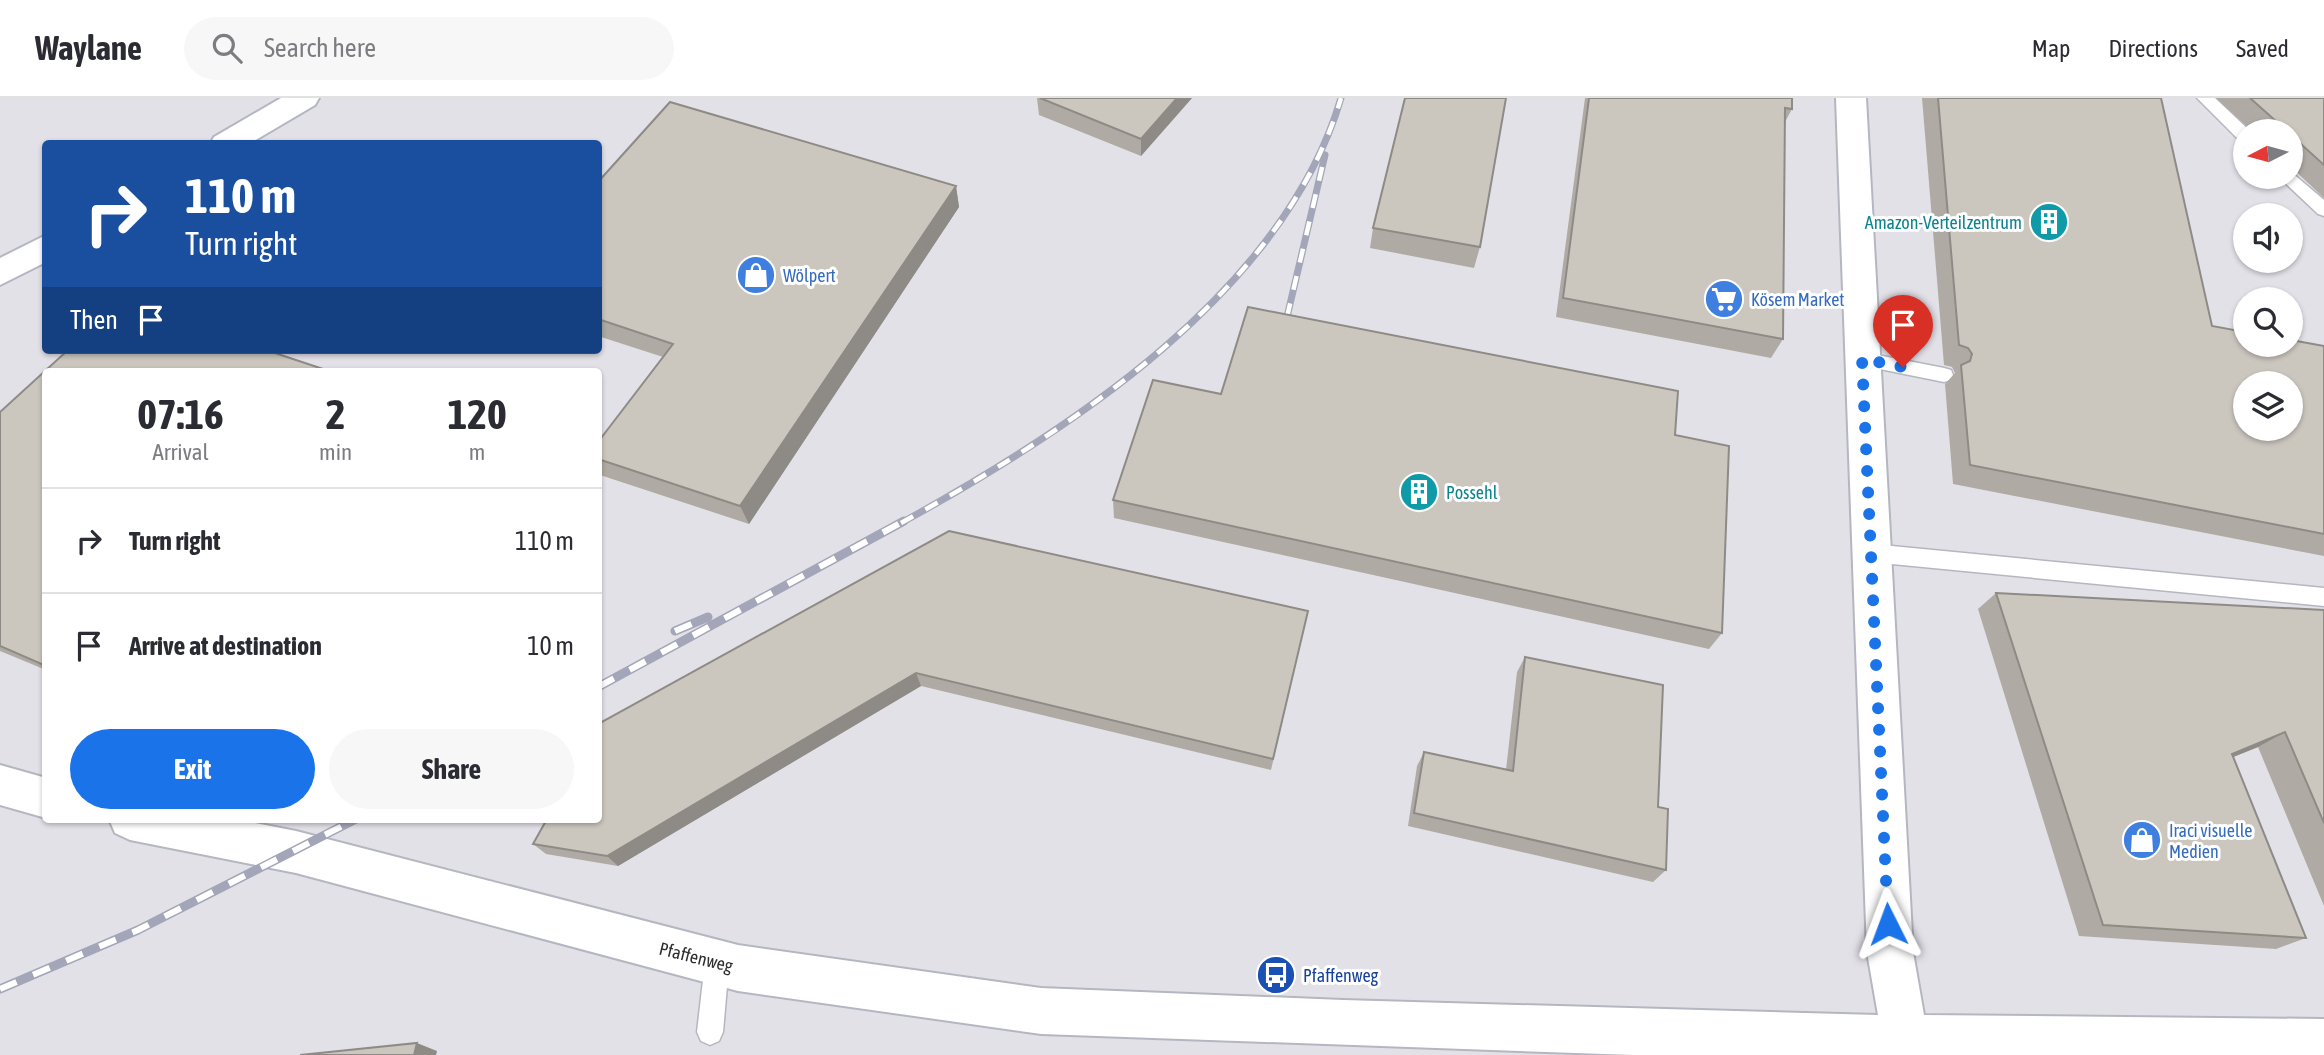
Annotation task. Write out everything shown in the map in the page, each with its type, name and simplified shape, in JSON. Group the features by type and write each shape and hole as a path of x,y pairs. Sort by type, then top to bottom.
{"street":[{"path":"232,140 304,98"},
{"path":"1851,98 1890,952 1906,1047"},
{"path":"0,274 42,249"},
{"path":"0,785 42,797"},
{"name":"Pfaffenweg","path":"150,823 296,852 717,963 1041,1011 1906,1047 2324,1042"}],"lane":[{"path":"2205,98 2233,125"},
{"path":"2302,189 2324,210"},
{"path":"1862,359 1944,375"},
{"path":"1871,553 2324,597"},
{"path":"710,1032 717,963"}],"shaded area":[{"path":"0,98 2324,98 2324,1055 0,1055"}],"building":[{"path":"1040,98 1177,98 1141,139"},
{"path":"1405,98 1506,98 1480,247 1373,228"},
{"path":"1589,98 1792,98 1792,109 1785,108 1783,339 1563,298"},
{"name":"Amazon-Verteilzentrum","path":"1938,98 2161,98 2212,326 2233,330 2233,357 2303,357 2303,342 2324,346 2324,534 1970,465 1961,365 1970,361 1972,354 1968,348 1959,345"},
{"path":"2250,98 2324,98 2324,165 2303,146 2303,119 2274,119"},
{"name":"Wölpert","path":"670,102 956,186 740,506 602,460 602,437 673,344 602,320 602,178"},
{"name":"Possehl","path":"1248,307 1678,391 1675,435 1729,446 1722,633 1113,500 1153,380 1221,394"},
{"path":"64,354 278,354 320,368 48,368"},
{"path":"42,374 42,664 0,646 0,412"},
{"path":"949,531 1308,611 1273,759 916,673 607,856 533,844 545,823 602,823 602,722"},
{"name":"Iraci visuelle Medien","path":"1996,593 2324,610 2324,823 2285,732 2232,754 2306,938 2103,925"},
{"path":"1525,657 1663,685 1658,807 1668,809 1666,870 1414,813 1424,752 1513,771"},
{"path":"417,1043 414,1055 300,1055"}],"railway":[{"path":"901,523 1033,445 1099,399 1163,349 1221,293 1272,233 1313,168 1341,98"},
{"path":"1287,317 1325,155"},
{"path":"602,685 904,521"},
{"path":"675,631 708,617"},
{"path":"0,989 138,930 348,823"}],"place":[{"name":"Amazon-Verteilzentrum","path":"2049,222"},
{"name":"Wölpert","path":"756,275"},
{"name":"Kösem Market","path":"1724,299"},
{"name":"Possehl","path":"1419,492"},
{"name":"Iraci visuelle Medien","path":"2142,840"},
{"name":"Pfaffenweg","path":"1276,975"}],"route":[{"path":"1888,924 1862,359 1903,367"}]}
